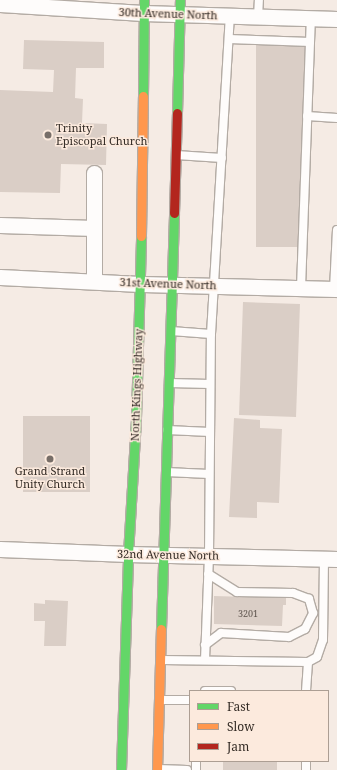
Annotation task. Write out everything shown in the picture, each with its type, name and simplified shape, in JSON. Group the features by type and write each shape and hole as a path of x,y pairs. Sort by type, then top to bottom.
{"main road":[{"name":"North Kings Highway","path":"121,770 128,554 136,418 140,284 144,7"},
{"path":"157,770 161,660 162,554 180,7"}],"street":[{"name":"30th Avenue North","path":"0,4 180,7 230,16 337,19"},
{"path":"94,173 94,281"},
{"path":"0,225 94,228"},
{"name":"31st Avenue North","path":"0,277 140,284 336,289"},
{"name":"32nd Avenue North","path":"0,549 330,559"}],"lane":[{"path":"258,17 259,0"},
{"path":"205,660 209,556 211,334 230,16"},
{"path":"301,288 311,18"},
{"path":"229,39 310,42"},
{"path":"307,116 337,118"},
{"path":"175,155 222,158"},
{"path":"336,289 337,230"},
{"path":"170,331 211,334"},
{"path":"168,383 210,384"},
{"path":"167,430 210,432"},
{"path":"165,472 209,474"},
{"path":"161,660 308,662 317,657 323,640 324,613 330,559"},
{"path":"205,645 221,633 290,637 305,629 313,614 308,599 293,593 237,592 208,574"},
{"path":"313,614 324,613"},
{"path":"306,690 308,662"},
{"path":"159,700 189,700"},
{"path":"157,770 187,770"}],"building":[{"path":"24,40 104,42 104,68 76,68 75,98 83,99 82,123 107,124 106,165 61,164 60,193 0,192 0,90 53,92 54,70 23,69"},
{"path":"256,44 307,44 307,247 256,247"},
{"path":"243,302 300,304 296,417 239,415"},
{"path":"23,416 90,416 90,492 23,492"},
{"path":"234,418 260,420 260,428 282,429 279,503 257,502 257,518 229,517"},
{"path":"214,596 286,598 286,605 283,605 282,626 214,624"},
{"path":"45,600 68,601 66,646 44,646 45,621 34,621 34,603 45,604"},
{"path":"223,762 277,762 277,770 223,770"}],"traffic: fast":[{"path":"143,96 144,0"},
{"path":"177,113 180,0"},
{"path":"161,629 174,213"},
{"path":"121,770 128,554 136,418 141,236"}],"traffic: slow":[{"path":"141,236 143,96"},
{"path":"157,770 161,629"}],"traffic: jam":[{"path":"174,213 177,113"}],"place":[{"name":"Trinity Episcopal Church","path":"48,135"},
{"name":"Grand Strand Unity Church","path":"50,459"}]}
